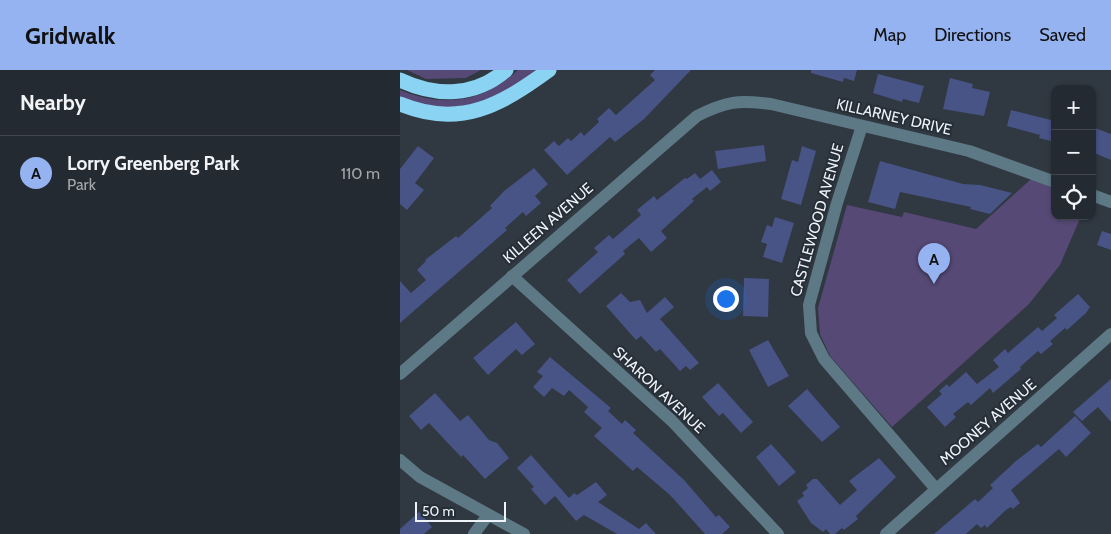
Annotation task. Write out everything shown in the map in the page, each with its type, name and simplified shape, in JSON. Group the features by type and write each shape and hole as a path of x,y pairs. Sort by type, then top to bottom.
{"highway":[{"path":"400,80 415,87 430,90 460,92 486,83 506,70"},
{"path":"400,104 427,112 458,114 483,110 506,100 549,70"}],"street":[{"name":"KILLARNEY DRIVE","path":"722,103 746,101 771,104 969,151 1051,181"},
{"name":"KILLEEN AVENUE","path":"400,374 697,116 722,103"},
{"name":"CASTLEWOOD AVENUE","path":"862,126 837,203 808,305 811,333 824,360 936,489"},
{"path":"1096,196 1111,202"},
{"name":"SHARON AVENUE","path":"512,276 672,421 778,534"},
{"name":"MOONEY AVENUE","path":"886,534 1111,334"},
{"path":"400,460 420,477 524,534"},
{"path":"474,534 488,515"}],"shaded area":[{"path":"407,70 481,70 466,78 426,79"},
{"path":"518,70 539,70 493,101 442,109 400,98 400,90 432,99 448,100 477,96 491,90"},
{"path":"1031,179 1051,186 1051,220 1079,220 1060,265 1029,304 892,427 830,356 820,334 818,308 847,205 902,217 904,212 976,229"}],"building":[{"path":"655,70 691,70 644,119 615,142 610,137 567,175 544,150 554,141 559,146 568,138 571,141 581,132 584,136 599,122 597,119 609,108 616,115 655,80 650,75"},
{"path":"811,70 857,70 854,81 844,78 843,82 811,73"},
{"path":"878,74 924,86 919,103 903,99 902,102 873,93"},
{"path":"950,78 973,84 972,88 990,92 984,116 943,109"},
{"path":"1011,110 1051,120 1051,141 1039,138 1040,135 1007,126"},
{"path":"1096,128 1111,134 1111,160 1096,154"},
{"path":"764,145 766,161 718,169 715,151"},
{"path":"418,146 434,158 415,183 424,190 407,210 400,204 400,169"},
{"path":"802,146 816,151 801,205 781,199 792,160 798,162"},
{"path":"880,161 963,184 980,185 1012,193 990,214 970,209 971,207 900,192 895,209 868,202"},
{"path":"534,168 548,184 535,196 541,203 526,216 523,212 505,228 507,230 400,323 400,281 411,293 426,280 417,270 425,260 456,236 458,238 492,208 490,206 504,191"},
{"path":"712,170 721,182 710,191 707,187 692,199 694,201 661,231 667,238 651,252 639,238 623,251 625,254 580,294 567,280 598,252 594,248 609,235 613,239 641,215 637,210 654,196 657,200 685,178 687,179 695,173 700,179"},
{"path":"775,217 794,223 782,263 763,257 767,244 761,242 767,225 772,227"},
{"path":"1102,231 1111,234 1111,250 1097,245"},
{"path":"744,278 769,279 768,317 743,316"},
{"path":"621,293 630,302 640,300 647,313 665,297 674,307 660,319 699,363 690,370 686,366 680,371 660,349 656,352 641,336 636,340 606,306"},
{"path":"1078,294 1090,307 1086,313 1067,330 1065,328 1050,341 1053,344 1041,354 1038,351 1020,367 1021,369 993,393 990,388 971,405 968,402 953,414 956,417 945,427 927,407 942,394 939,391 947,384 949,387 966,372 977,384 999,367 993,360 1005,349 1008,353 1038,327 1042,331 1057,318 1054,315"},
{"path":"516,322 535,344 522,355 516,349 488,375 473,358"},
{"path":"768,340 789,376 768,387 749,350"},
{"path":"550,357 611,408 608,411 622,424 625,420 636,430 633,433 684,480 716,517 719,515 730,527 722,534 705,534 670,495 637,467 633,471 594,436 602,428 584,412 588,407 569,390 564,396 552,388 544,397 533,387 543,376 537,372"},
{"path":"1111,379 1111,422 1098,407 1082,421 1073,412"},
{"path":"718,383 753,422 741,433 723,413 719,416 702,397"},
{"path":"807,389 840,427 822,442 788,406"},
{"path":"435,393 460,421 468,415 489,440 497,443 509,458 485,479 429,423 421,430 409,416"},
{"path":"1075,416 1091,433 1066,457 1059,449 1011,490 1020,503 1013,509 1011,507 1006,510 987,528 985,525 981,528 977,524 966,534 934,534 975,499 978,502 993,488 990,485 1016,461 1038,444 1041,447"},
{"path":"771,444 796,472 779,486 756,457"},
{"path":"531,455 569,498 574,493 577,495 596,482 607,495 598,502 639,529 646,523 656,534 617,534 584,515 576,521 555,496 545,505 531,489 534,487 517,468"},
{"path":"879,458 896,477 856,516 858,519 844,530 842,528 835,534 830,534 826,529 823,532 811,523 797,501 804,496 802,493 808,488 806,485 813,479 817,479 840,505 857,490 849,481"},
{"path":"419,512 432,527 424,534 400,534 400,529"}],"place":[{"name":"Lorry Greenberg Park","path":"934,284"}]}
